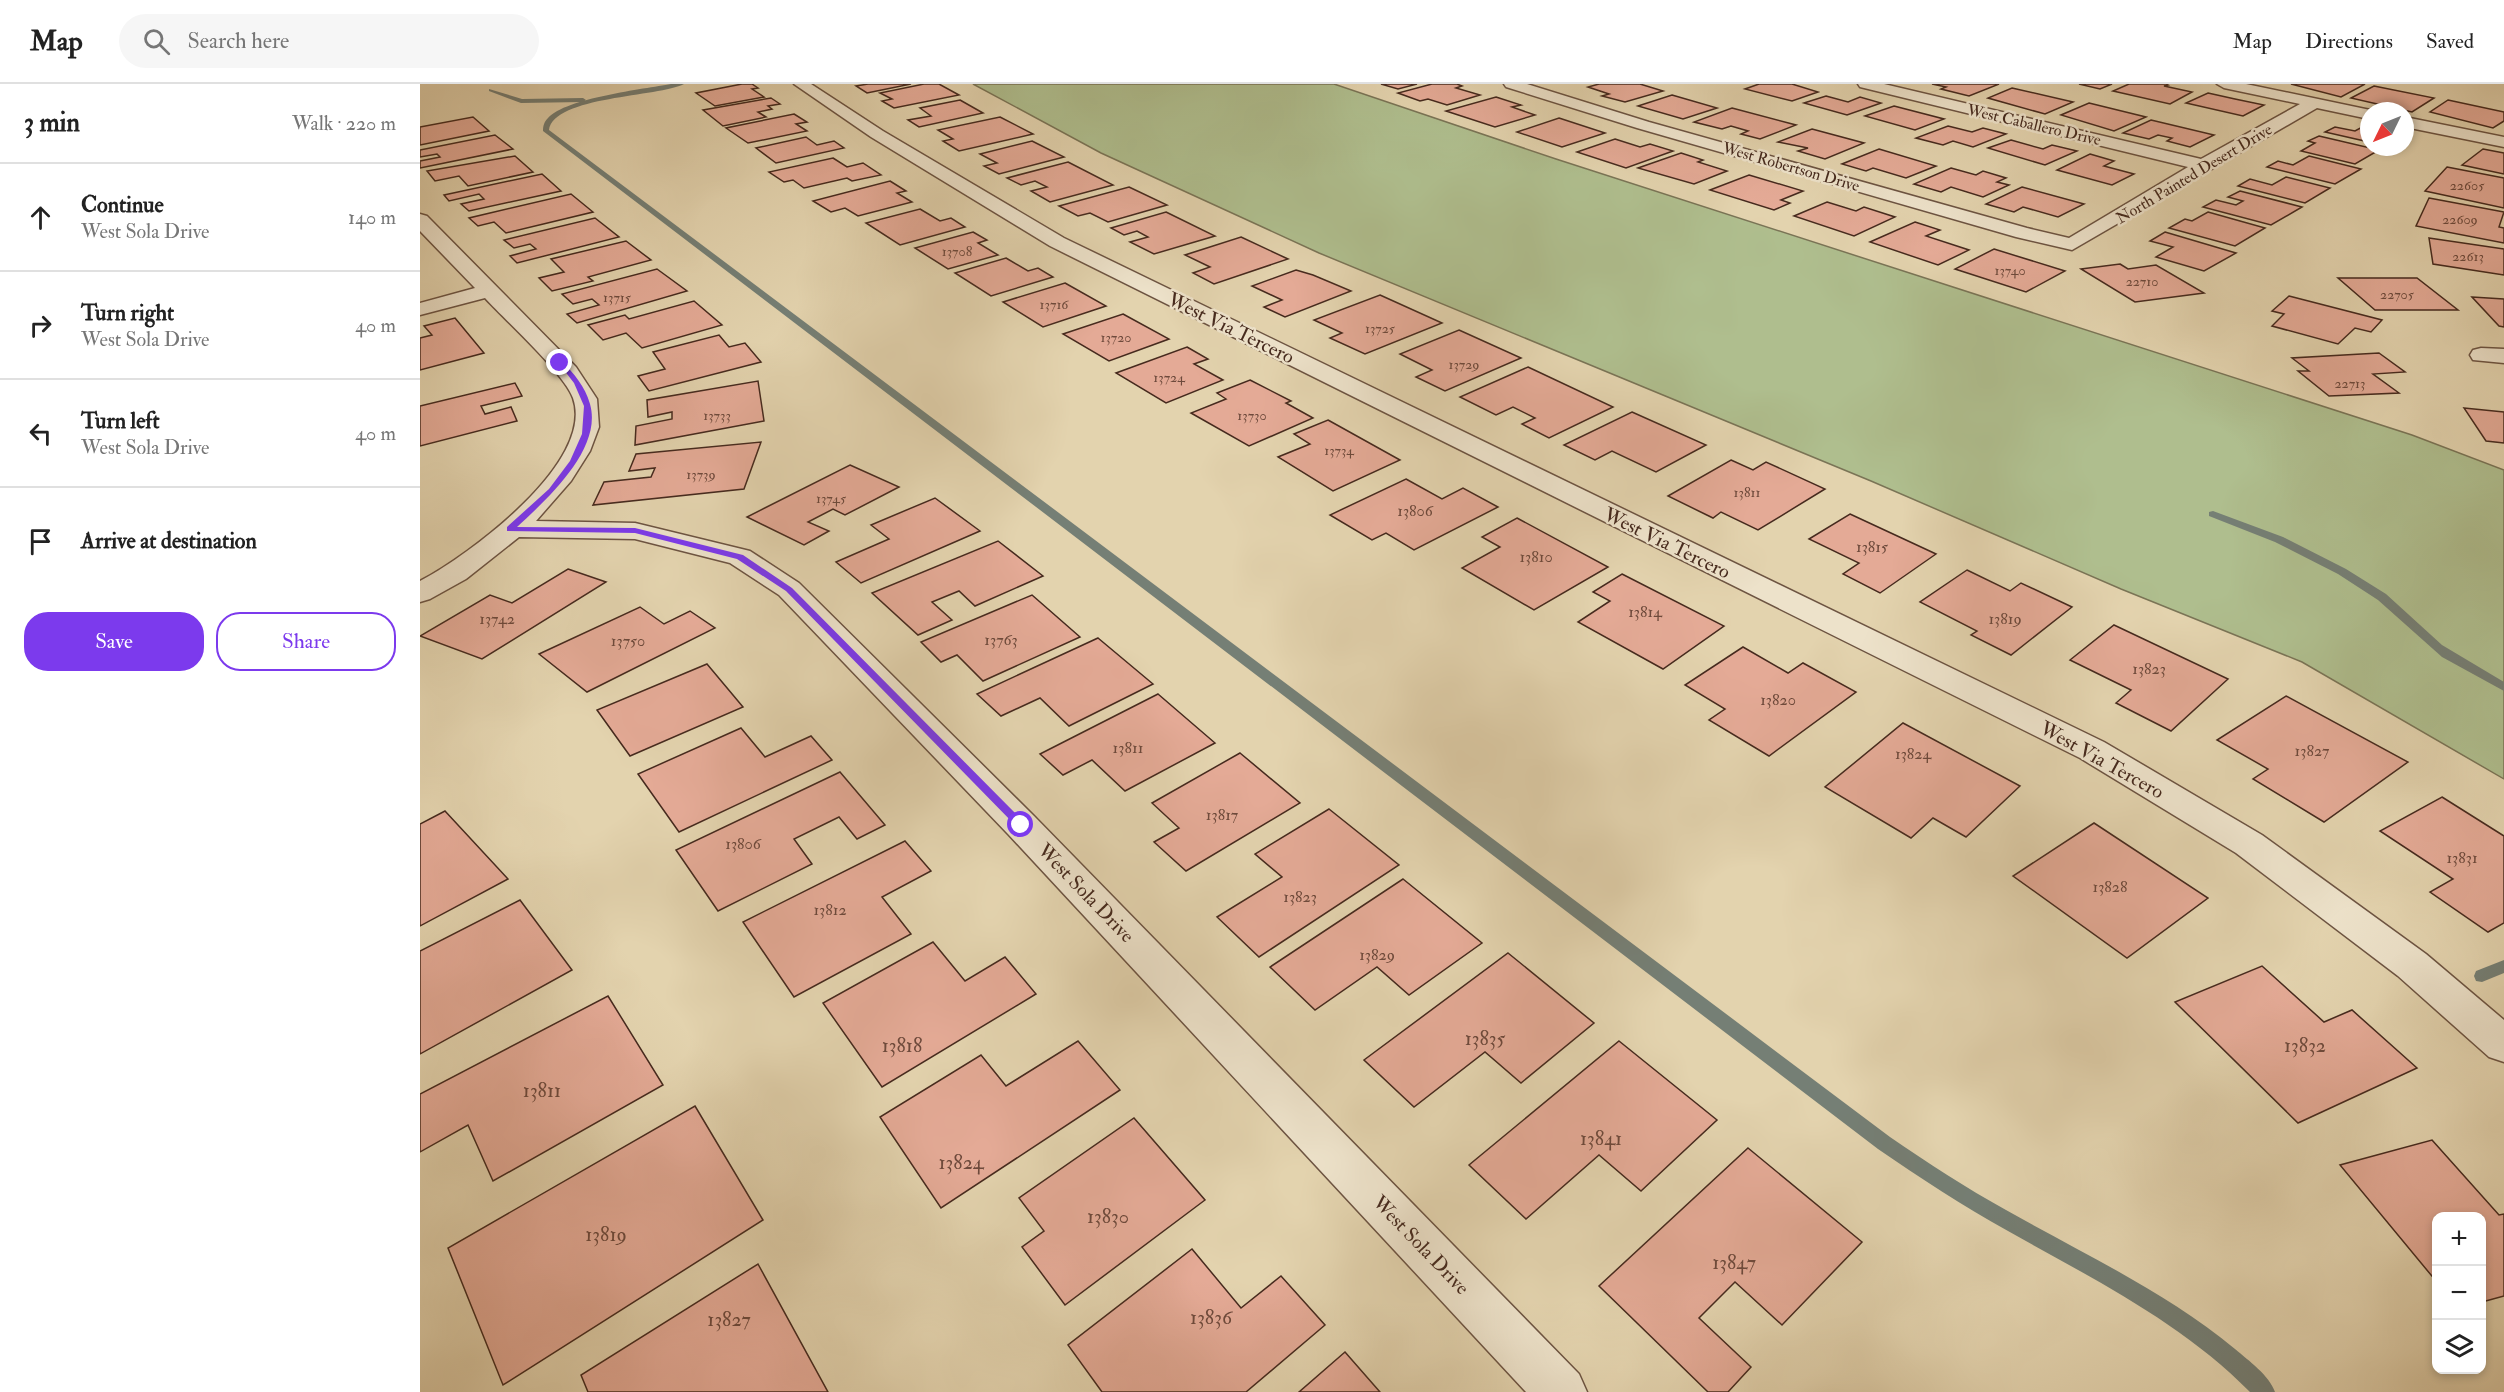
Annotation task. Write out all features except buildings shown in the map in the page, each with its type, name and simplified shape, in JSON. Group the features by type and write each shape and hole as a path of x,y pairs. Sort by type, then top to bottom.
{"street":[{"name":"West Via Tercero","path":"801,84 877,134 1057,242 2092,750 2249,844 2412,964 2504,1045"},
{"name":"West Robertson Drive","path":"1511,84 1678,135 2022,233 2072,244"},
{"name":"West Caballero Drive","path":"1865,84 2204,165"},
{"path":"2224,84 2360,112"},
{"name":"North Painted Desert Drive","path":"2072,244 2204,165 2314,103"},
{"path":"2414,124 2504,142"},
{"path":"420,220 577,382 587,406 585,434 574,462 552,490 510,529 456,573 420,593"},
{"path":"420,309 489,291"},
{"path":"2481,355 2504,356"},
{"name":"West Sola Drive","path":"510,529 635,531 740,557 789,590 1021,825 1560,1392"}],"green space":[{"path":"973,84 1334,84 1556,159 2412,435 2504,470 2504,779 2302,662 2121,589 1871,481 1319,253 1101,153"}],"waterway":[{"path":"681,84 582,104 554,116 550,119 546,131 1884,1143 1965,1196 2114,1279 2179,1319 2210,1341 2265,1392"},
{"path":"491,90 521,101 583,100"},
{"path":"2213,514 2279,539 2342,571 2382,597 2446,654 2504,687"},
{"path":"2482,976 2504,966"}],"route":[{"path":"560,363 577,382 587,406 585,434 574,462 552,490 510,529 635,531 740,557 789,590 1021,825"}]}
